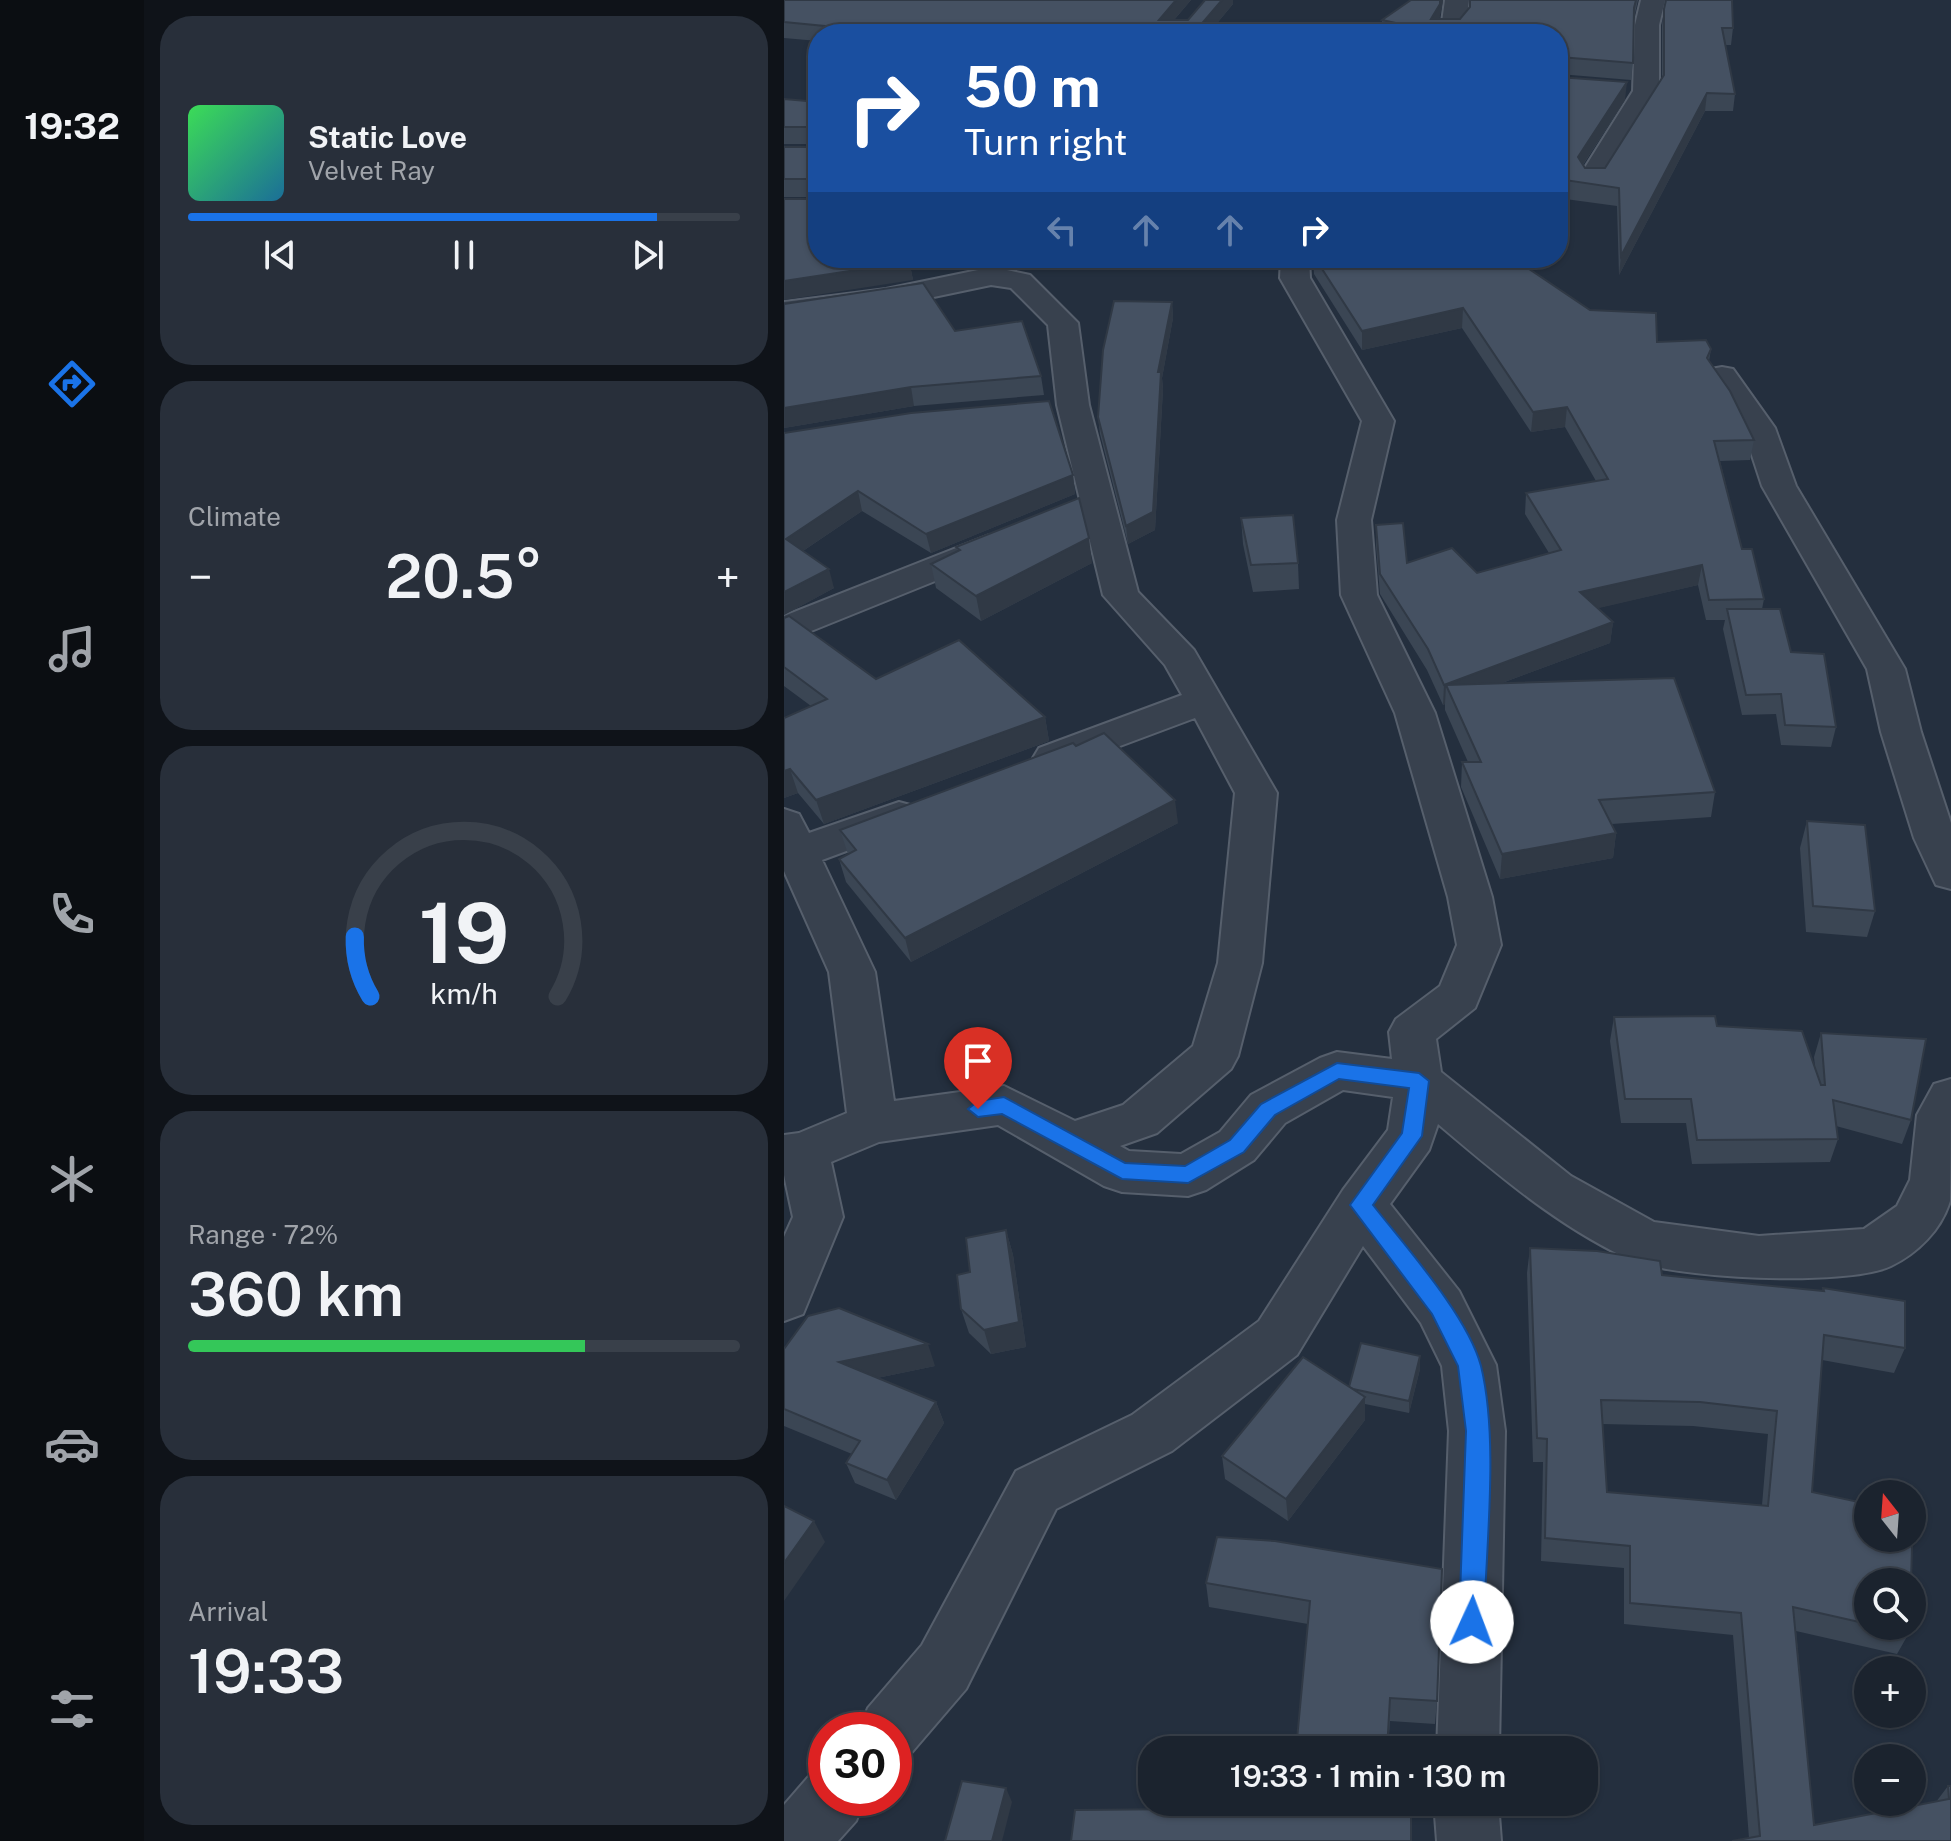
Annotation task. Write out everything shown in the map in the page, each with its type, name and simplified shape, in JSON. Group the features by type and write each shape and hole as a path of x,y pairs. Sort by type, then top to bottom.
{"street":[{"path":"1453,24 1457,0"},
{"path":"1593,177 1646,91 1647,25 1653,0"},
{"path":"1616,89 1646,91"},
{"path":"784,311 886,298 990,268"},
{"path":"995,268 1020,281 1063,323 1057,406 1081,507 1121,595 1181,659 1256,793 1240,963 1214,1056 1140,1119 1073,1142"},
{"path":"905,1712 944,1667 1036,1490 1152,1433 1278,1338 1361,1205 1412,1136 1419,1081 1412,1032 1459,996 1479,945 1470,897 1415,713 1359,595 1354,520 1378,421 1295,278 1295,268"},
{"path":"1722,376 1759,428 1779,486 1886,669 1901,732 1951,874"},
{"path":"784,630 1023,532"},
{"path":"1015,772 1203,701"},
{"path":"873,1123 852,972 792,838 929,805"},
{"path":"784,1298 818,1217 794,1153 873,1123 1004,1105 1122,1171 1188,1175 1237,1146 1268,1109 1337,1071 1419,1081 1553,1191 1645,1243 1759,1258 1874,1250 1915,1221 1935,1180 1941,1115 1951,1098"},
{"path":"1361,1205 1440,1307 1469,1365 1477,1431 1468,1736"},
{"path":"796,1841 818,1816"},
{"path":"1467,1816 1469,1841"}],"building":[{"path":"784,0 1176,0 1159,20 1188,20 1205,0 1222,0 1202,24 784,22"},
{"path":"1411,0 1440,0 1431,19 1460,19 1470,7 1470,0 1636,0 1633,63 1568,58 1568,24 1400,24 1382,20"},
{"path":"1666,0 1732,0 1733,28 1722,28 1735,94 1707,93 1621,256 1619,188 1568,180 1568,78 1627,82 1578,157 1585,168 1605,168 1664,75"},
{"path":"784,99 808,101 808,127 784,127"},
{"path":"784,147 808,147 808,179 784,179"},
{"path":"784,199 808,199 808,268 870,268 784,281"},
{"path":"1321,268 1528,268 1590,310 1656,313 1657,342 1706,340 1711,349 1707,358 1730,391 1754,440 1714,441 1742,549 1752,549 1764,599 1709,600 1702,565 1580,592 1613,622 1444,685 1428,649 1380,574 1376,525 1403,523 1407,563 1452,548 1477,573 1561,550 1526,493 1608,479 1567,407 1533,412 1463,308 1362,331"},
{"path":"923,283 955,331 1022,321 1041,376 911,387 784,408 784,304"},
{"path":"1114,301 1172,302 1158,372 1161,372 1153,512 1126,526 1098,417 1103,350"},
{"path":"1049,401 1073,475 926,534 858,491 786,539 829,569 784,592 784,433 911,413"},
{"path":"1079,498 1089,538 976,596 931,564 960,550 956,547"},
{"path":"1293,515 1298,563 1251,565 1241,518"},
{"path":"1727,609 1780,609 1791,652 1824,654 1836,727 1785,725 1781,694 1746,695"},
{"path":"789,616 876,679 959,640 1045,717 816,800 790,769 784,771 784,718 827,699 784,667 784,618"},
{"path":"1674,678 1715,792 1599,800 1616,833 1502,854 1462,762 1481,762 1446,685"},
{"path":"1104,733 1175,800 905,938 839,859 856,850 840,830 1073,743 1076,746"},
{"path":"1807,821 1865,825 1875,911 1813,906"},
{"path":"1715,1016 1717,1026 1802,1031 1821,1085 1825,1085 1821,1033 1926,1039 1911,1120 1833,1100 1838,1139 1697,1140 1691,1099 1625,1099 1614,1017"},
{"path":"1006,1230 1019,1322 984,1330 961,1309 957,1275 970,1272 966,1238"},
{"path":"1530,1248 1597,1251 1660,1261 1662,1275 1824,1291 1823,1288 1905,1301 1905,1348 1824,1335 1812,1492 1854,1501 1854,1552 1912,1552 1911,1568 1854,1568 1854,1621 1793,1607 1814,1825 1861,1816 1926,1816 1926,1803 1949,1799 1948,1786 1951,1786 1951,1841 1732,1841 1760,1836 1741,1613 1630,1603 1630,1546 1545,1538 1547,1439 1537,1438","holes":["1601,1400 1700,1402 1777,1411 1768,1506 1607,1492"]},
{"path":"839,1308 928,1344 839,1362 936,1402 887,1480 846,1463 860,1441 784,1409 784,1349 808,1316"},
{"path":"1361,1343 1420,1356 1409,1401 1349,1387"},
{"path":"1303,1357 1365,1397 1286,1499 1222,1456"},
{"path":"784,1506 814,1521 784,1563"},
{"path":"1217,1537 1275,1541 1442,1569 1437,1701 1390,1698 1388,1736 1297,1736 1310,1601 1206,1583"},
{"path":"962,1781 1006,1788 992,1841 945,1841"},
{"path":"1138,1809 1138,1816 1411,1816 1411,1841 1071,1841 1075,1810"}],"route":[{"path":"978,1109 1004,1105 1122,1171 1188,1175 1237,1146 1268,1109 1337,1071 1419,1081 1412,1136 1361,1205 1440,1307 1469,1365 1477,1431 1472,1622"}]}
